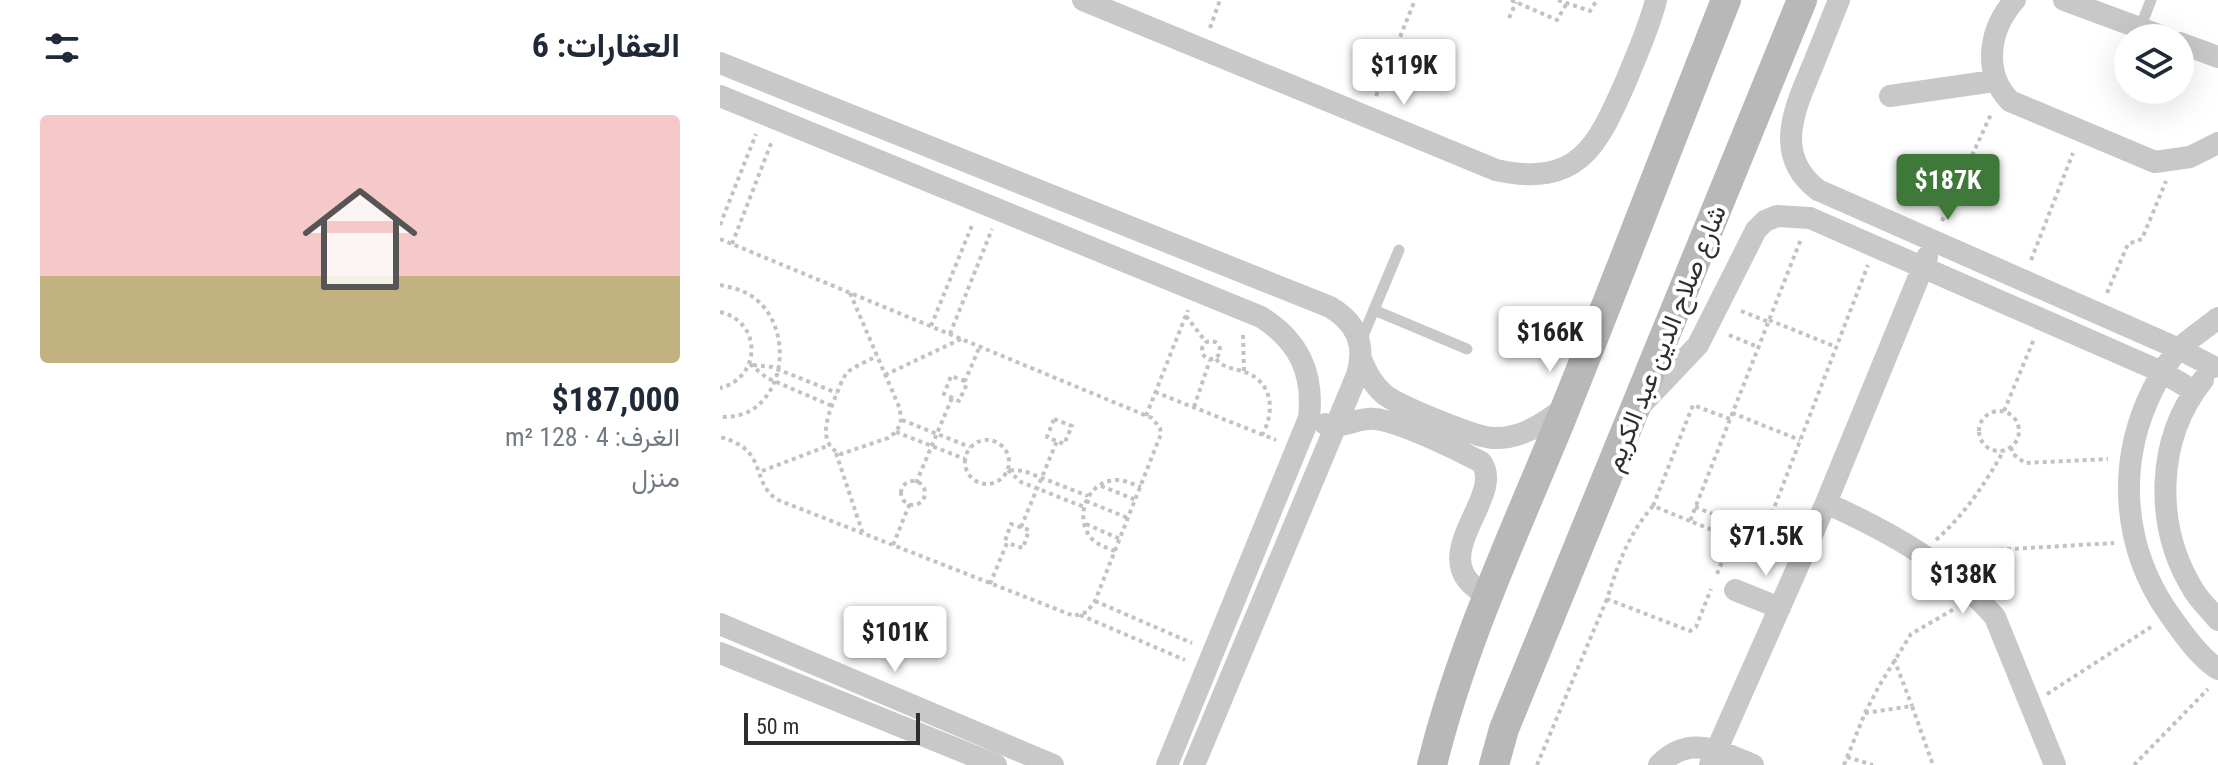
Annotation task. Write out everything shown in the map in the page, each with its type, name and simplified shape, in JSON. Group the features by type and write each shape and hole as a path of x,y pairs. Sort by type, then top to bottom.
{"main road":[{"path":"1432,765 1462,658 1567,405 1726,0"},
{"name":"شارع صلاح الدين عبد الكريم","path":"1494,765 1504,729 1802,0"}],"street":[{"path":"1083,0 1496,170 1525,176 1553,173 1579,160 1599,139 1650,24 1656,0"},
{"path":"1839,0 1791,128 1792,148 1798,168 1807,182 1818,190 2216,365 2194,391 2175,429 2165,471 2165,513 2175,554 2195,592 2218,620"},
{"path":"2015,0 1996,36 1991,69 1998,86 2021,108 2155,162 2175,161 2206,151 2218,143"},
{"path":"2064,0 2129,24"},
{"path":"2194,48 2218,57"},
{"path":"720,63 1330,307 1344,315 1355,328 1374,384 1396,402 1478,435 1497,438 1540,425 1567,405"},
{"path":"1890,96 1998,86"},
{"path":"720,96 1243,309 1278,327 1292,342 1303,359 1309,378 1312,398 1309,418 1167,765"},
{"path":"990,206 1002,177"},
{"path":"1636,410 1687,357 1709,327 1756,230 1765,221 1777,216 1810,218 2162,372 2194,391"},
{"path":"1713,758 1826,503 1933,241"},
{"path":"2218,318 2179,349 2162,372 2141,413 2130,458 2128,504 2135,542 2154,592 2180,630 2218,669"},
{"path":"1194,765 1335,427 1361,351"},
{"path":"1309,418 1335,427 1360,419 1386,421 1481,462 1487,480 1460,557 1466,577 1479,592 1489,596"},
{"path":"1485,467 1493,465 1502,455 1497,438"},
{"path":"1826,503 1890,533 1976,597 1995,617 2055,765"},
{"path":"1735,590 1780,608"},
{"path":"720,624 978,746 996,765"},
{"path":"720,653 978,746 1053,765"},
{"path":"1659,765 1670,754 1693,746 1713,758 1753,765"}],"lane":[{"path":"2142,24 2151,0"},
{"path":"1361,351 1399,250"},
{"path":"1374,310 1467,349"}],"path":[{"path":"1201,48 1220,0"},
{"path":"1367,117 1415,0"},
{"path":"1558,0 1590,11 1597,0"},
{"path":"1509,18 1518,2 1559,20 1567,3"},
{"path":"1933,241 1998,86"},
{"path":"720,225 772,117"},
{"path":"732,244 772,117"},
{"path":"2023,280 2082,132"},
{"path":"2098,313 2128,244 2142,239 2175,161"},
{"path":"931,326 990,206"},
{"path":"950,334 990,206"},
{"path":"1690,521 1810,218"},
{"path":"720,239 1157,422 1161,434 1136,500 1095,601 1080,615"},
{"path":"1695,507 1764,534 1875,247"},
{"path":"720,285 739,289 759,301 773,319 780,341 778,369 762,400 750,411 735,417 720,417"},
{"path":"1146,416 1196,290"},
{"path":"836,453 888,438 896,432 901,419 850,293"},
{"path":"1720,303 1836,347"},
{"path":"1243,309 1244,372"},
{"path":"720,312 739,320 752,340 750,364 744,375 735,383 720,388"},
{"path":"1186,316 1206,342"},
{"path":"2004,411 2042,320"},
{"path":"1709,327 1759,347"},
{"path":"885,375 961,339"},
{"path":"1194,407 1221,348 1212,341 1206,342"},
{"path":"1206,342 1201,352 1228,369 1244,372 1263,385 1271,410 1269,423 1262,435"},
{"path":"965,381 954,376 950,378 944,394 960,401 980,346"},
{"path":"863,534 825,425 848,372 877,356"},
{"path":"750,364 778,369 837,393"},
{"path":"750,364 773,381 832,406"},
{"path":"1155,392 1296,449"},
{"path":"916,483 952,398"},
{"path":"1537,765 1607,599 1625,547 1637,525 1653,506 1693,405 1730,419"},
{"path":"1997,410 2016,420 2019,427 2016,441 2011,447 1990,449 1984,445 1978,431 1983,417 1997,410"},
{"path":"1732,413 1800,440"},
{"path":"901,419 970,447"},
{"path":"1054,419 1072,426 1066,443 1057,441 1047,437 1054,419"},
{"path":"896,432 965,459"},
{"path":"720,437 749,451 767,490 778,500 1067,614 1080,615 1210,661"},
{"path":"994,441 1007,453 1007,470 997,482 981,484 968,474 965,459 970,447 977,442 994,441"},
{"path":"1021,527 1057,441"},
{"path":"761,472 830,445"},
{"path":"2011,447 2013,454 2025,463 2130,458"},
{"path":"1920,554 1954,524 1982,489 2004,450"},
{"path":"1007,470 1024,471 1128,518"},
{"path":"1007,470 1021,482 1086,501"},
{"path":"1115,551 1092,539 1084,523 1086,501 1099,486 1116,480 1141,487"},
{"path":"907,481 925,487 920,504 910,503 901,496 907,481"},
{"path":"1099,486 1136,500"},
{"path":"893,546 910,503"},
{"path":"1653,506 1798,565"},
{"path":"1084,523 1120,539"},
{"path":"990,584 1007,543 1011,524 1030,532 1023,548 1007,543"},
{"path":"1607,599 1687,630 1694,629 1732,538"},
{"path":"1920,554 2135,542"},
{"path":"1844,765 1865,713 1911,634 1976,597"},
{"path":"1095,601 1210,661"},
{"path":"2031,704 2170,615"},
{"path":"1894,659 1933,765"},
{"path":"2134,765 2218,679"},
{"path":"1865,713 1912,706"},
{"path":"1847,757 1873,765"}]}
